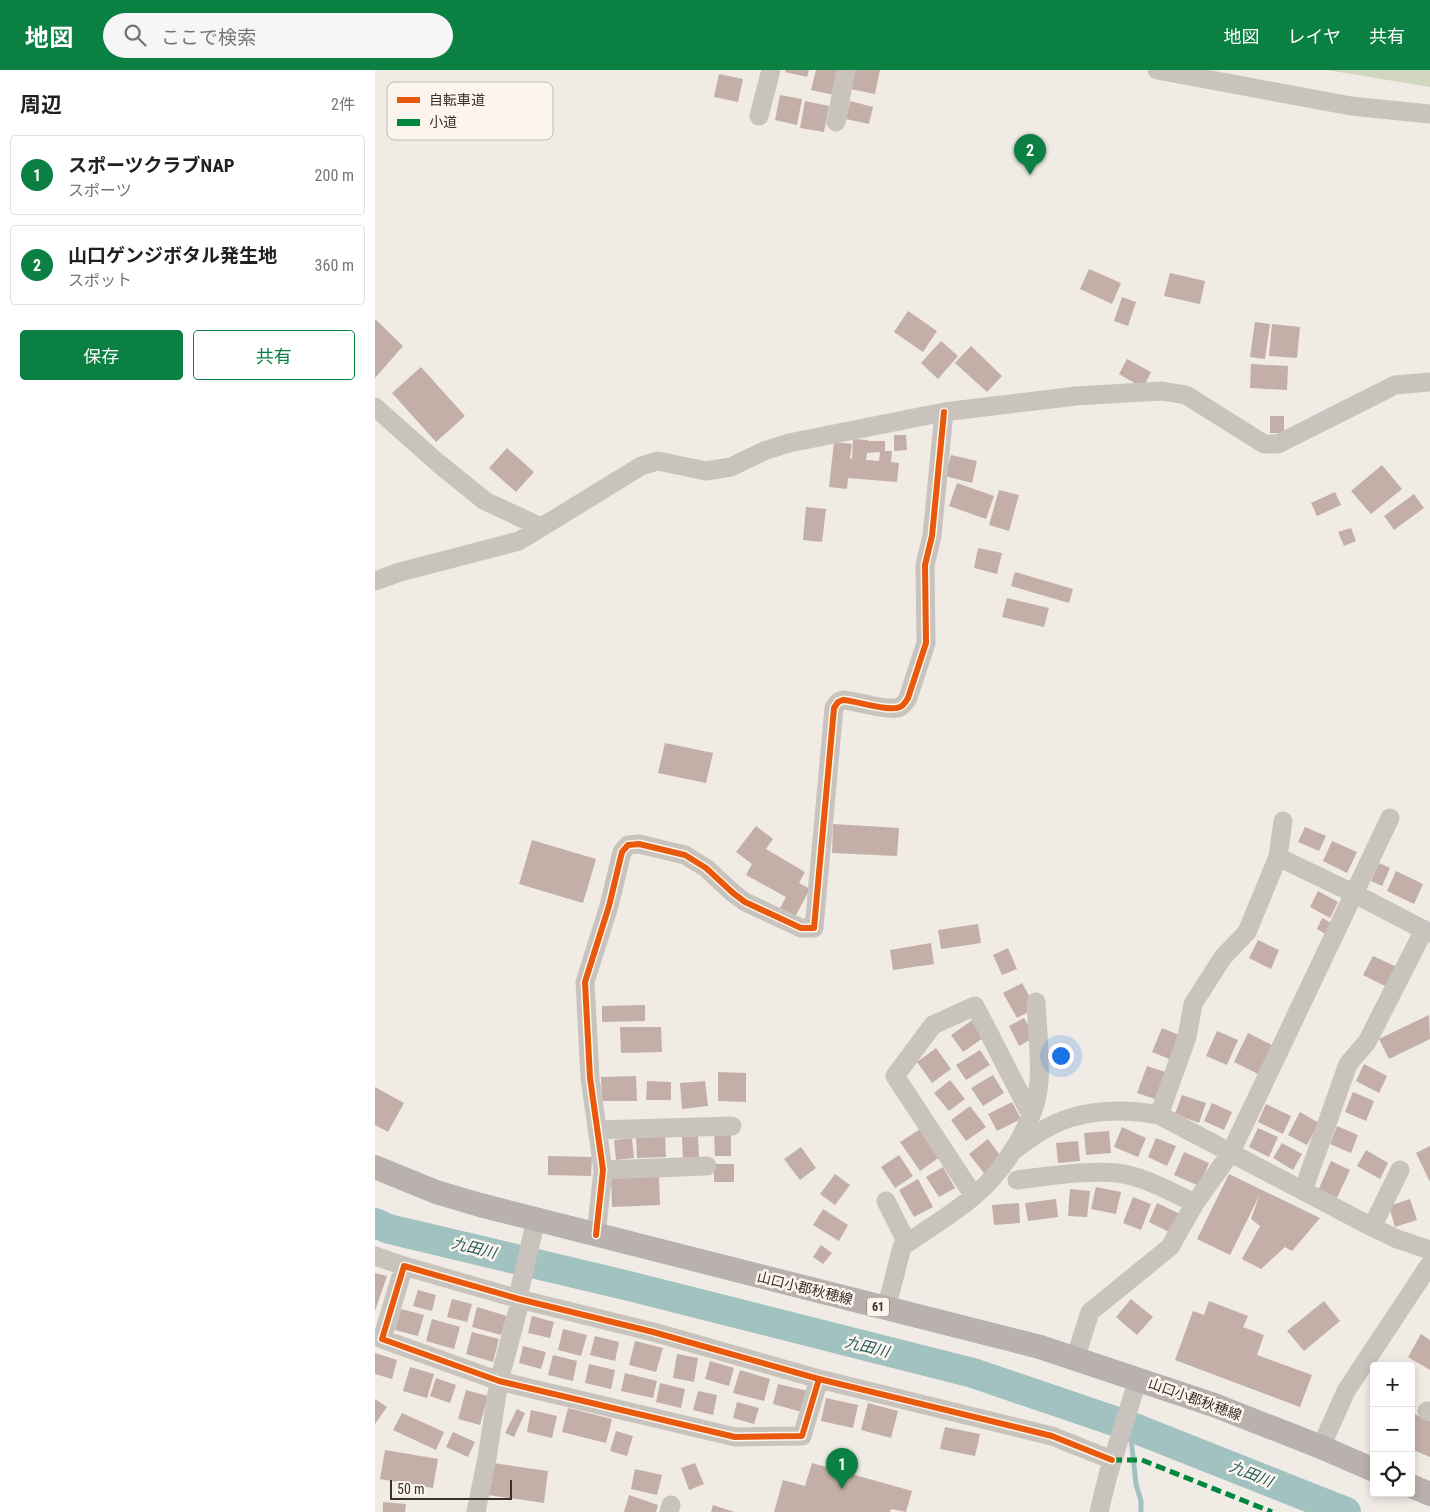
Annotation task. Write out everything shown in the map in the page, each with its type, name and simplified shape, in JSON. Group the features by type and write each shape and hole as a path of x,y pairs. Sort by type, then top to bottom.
{"main road":[{"name":"山口小郡秋穂線","path":"375,1167 534,1229 596,1235 1040,1347 1075,1359 1135,1387 1214,1405 1370,1468"},
{"path":"1415,1488 1430,1494"}],"street":[{"path":"759,116 771,70"},
{"path":"836,122 846,70"},
{"path":"1157,70 1351,106 1430,114"},
{"path":"375,581 400,572 519,541 641,466 658,461 706,471 731,467 764,451 789,443 944,412 1076,396 1162,391 1186,395 1264,444 1278,444 1395,385 1430,382"},
{"path":"375,407 485,501 541,527"},
{"path":"596,1235 603,1170 590,1078 585,982 609,906 623,852 628,845 639,844 685,855 706,868 745,902 801,928 814,928 835,708 838,702 843,700 898,708 904,704 908,698 926,643 925,565 932,536 944,412"},
{"path":"1075,1359 1090,1312 1169,1247 1195,1203 1230,1154 1390,818"},
{"path":"1159,1116 1187,1037 1193,1004 1223,957 1247,932 1278,857 1283,822"},
{"path":"1278,857 1353,893 1427,932 1367,1042 1348,1064 1303,1192"},
{"path":"886,1309 902,1247 974,1196 998,1170 1018,1144 1031,1114 1039,1083 1036,1002"},
{"path":"974,1196 895,1076 933,1025 975,1006 1031,1114"},
{"path":"1013,1151 1046,1128 1065,1120 1086,1114 1111,1111 1138,1111 1159,1116 1372,1227 1397,1239 1430,1250"},
{"path":"597,1130 732,1126"},
{"path":"603,1170 707,1166"},
{"path":"1372,1227 1400,1170"},
{"path":"1017,1180 1070,1173 1117,1173 1147,1181 1195,1203"},
{"path":"886,1201 907,1243"},
{"path":"476,1512 499,1381 519,1306 519,1296 534,1229"},
{"path":"375,1256 404,1266 653,1332 819,1379 1052,1436 1114,1455"},
{"path":"1321,1447 1346,1390 1430,1264"},
{"path":"404,1266 382,1339 499,1381 735,1437 802,1436 819,1379"},
{"path":"1099,1512 1135,1387"}],"green space":[{"path":"1327,70 1430,70 1430,87"}],"building":[{"path":"786,70 809,70 807,77 785,72"},
{"path":"816,70 840,70 835,95 811,90"},
{"path":"854,70 880,70 875,94 850,89"},
{"path":"719,74 743,79 738,102 714,97"},
{"path":"780,95 802,99 797,125 775,120"},
{"path":"805,101 829,106 824,132 800,128"},
{"path":"850,101 873,107 869,124 846,119"},
{"path":"1089,269 1121,283 1112,304 1080,289"},
{"path":"1170,273 1205,281 1200,304 1164,296"},
{"path":"1122,297 1136,302 1128,326 1114,321"},
{"path":"908,311 937,331 923,352 894,332"},
{"path":"375,319 403,346 375,378"},
{"path":"1255,322 1270,324 1265,359 1250,357"},
{"path":"1272,324 1300,327 1297,358 1269,356"},
{"path":"941,341 958,356 938,379 921,363"},
{"path":"971,346 1002,376 987,392 955,363"},
{"path":"1127,359 1151,372 1143,388 1119,374"},
{"path":"1251,364 1288,366 1287,390 1250,388"},
{"path":"421,367 465,416 436,442 392,393"},
{"path":"1270,416 1284,416 1284,433 1270,433"},
{"path":"894,435 906,435 907,450 894,451"},
{"path":"853,439 885,441 885,451 892,451 891,462 899,463 897,482 848,478 847,489 829,487 834,442 852,444 850,458 852,459","holes":["880,452 879,461 866,460 867,453"]},
{"path":"507,448 534,472 516,492 489,468"},
{"path":"951,455 977,461 972,483 945,476"},
{"path":"1382,465 1402,489 1371,514 1351,491"},
{"path":"957,483 994,496 986,519 949,506"},
{"path":"999,490 1019,495 1009,531 989,525"},
{"path":"1335,492 1341,505 1317,516 1311,503"},
{"path":"1414,494 1424,508 1394,530 1384,516"},
{"path":"806,507 826,509 822,542 803,540"},
{"path":"1351,528 1356,541 1344,546 1338,532"},
{"path":"978,548 1002,553 997,574 974,568"},
{"path":"1015,572 1073,589 1069,603 1011,586"},
{"path":"1007,598 1049,608 1044,627 1002,617"},
{"path":"665,743 713,753 706,783 658,773"},
{"path":"833,824 899,828 897,856 832,853"},
{"path":"756,826 773,839 766,849 805,872 799,883 810,889 795,917 780,908 786,897 746,875 752,864 736,852"},
{"path":"1305,827 1326,836 1319,851 1298,842"},
{"path":"532,840 596,859 583,903 519,884"},
{"path":"1332,841 1357,852 1347,873 1323,861"},
{"path":"1379,863 1390,868 1382,886 1371,881"},
{"path":"1396,871 1423,884 1414,904 1387,891"},
{"path":"1318,891 1338,902 1330,918 1310,907"},
{"path":"1322,918 1335,925 1329,936 1317,929"},
{"path":"978,924 981,943 941,949 938,930"},
{"path":"1258,940 1279,950 1271,969 1249,958"},
{"path":"931,943 934,964 893,970 890,950"},
{"path":"1008,948 1017,969 1002,975 993,955"},
{"path":"1373,956 1397,967 1387,987 1363,975"},
{"path":"1022,983 1036,1008 1017,1018 1003,993"},
{"path":"645,1005 645,1021 602,1022 602,1006"},
{"path":"1429,1015 1430,1039 1389,1059 1379,1039"},
{"path":"1024,1018 1035,1037 1019,1046 1009,1026"},
{"path":"974,1019 986,1036 963,1052 951,1035"},
{"path":"620,1027 661,1027 662,1052 621,1053"},
{"path":"1162,1028 1184,1037 1174,1061 1152,1052"},
{"path":"1217,1031 1238,1040 1227,1065 1206,1056"},
{"path":"1248,1033 1272,1045 1258,1074 1234,1062"},
{"path":"936,1048 951,1069 932,1083 917,1062"},
{"path":"980,1050 990,1065 966,1080 956,1065"},
{"path":"1364,1064 1387,1076 1379,1093 1356,1081"},
{"path":"1147,1066 1168,1073 1158,1100 1137,1093"},
{"path":"718,1072 746,1073 746,1102 718,1101"},
{"path":"993,1075 1004,1093 983,1106 971,1088"},
{"path":"636,1076 637,1101 602,1101 601,1077"},
{"path":"950,1080 965,1099 949,1111 934,1093"},
{"path":"647,1081 671,1082 671,1100 646,1100"},
{"path":"705,1081 708,1106 682,1109 680,1083"},
{"path":"375,1087 404,1103 388,1132 375,1125"},
{"path":"1353,1092 1374,1101 1366,1121 1345,1112"},
{"path":"1182,1095 1206,1103 1199,1123 1175,1114"},
{"path":"1012,1102 1021,1119 997,1131 988,1114"},
{"path":"1212,1103 1232,1112 1224,1130 1204,1121"},
{"path":"1266,1104 1291,1116 1283,1134 1258,1122"},
{"path":"970,1106 986,1127 966,1141 951,1120"},
{"path":"1300,1112 1319,1123 1307,1145 1288,1135"},
{"path":"1337,1126 1358,1135 1351,1153 1330,1144"},
{"path":"1122,1127 1146,1138 1138,1157 1114,1147"},
{"path":"922,1128 941,1156 920,1171 900,1142"},
{"path":"1258,1128 1278,1137 1269,1157 1249,1147"},
{"path":"1109,1131 1111,1153 1086,1155 1084,1133"},
{"path":"714,1132 731,1132 731,1156 715,1156"},
{"path":"665,1134 666,1157 637,1158 636,1135"},
{"path":"698,1136 699,1157 683,1158 682,1137"},
{"path":"632,1138 634,1158 616,1160 614,1140"},
{"path":"1156,1138 1176,1146 1167,1166 1148,1157"},
{"path":"988,1139 1002,1158 984,1173 969,1154"},
{"path":"1078,1141 1080,1161 1058,1163 1056,1143"},
{"path":"1282,1143 1302,1154 1293,1170 1273,1158"},
{"path":"1430,1146 1430,1182 1416,1153"},
{"path":"801,1147 816,1168 800,1180 784,1159"},
{"path":"1366,1150 1388,1163 1380,1179 1357,1166"},
{"path":"1184,1152 1209,1163 1199,1186 1174,1175"},
{"path":"899,1155 913,1176 895,1188 881,1167"},
{"path":"548,1156 592,1157 591,1176 548,1175"},
{"path":"1331,1161 1350,1170 1335,1202 1317,1193"},
{"path":"714,1164 734,1164 734,1182 714,1182"},
{"path":"943,1167 955,1188 939,1197 926,1177"},
{"path":"835,1174 850,1185 835,1205 820,1194"},
{"path":"1229,1174 1320,1218 1292,1251 1285,1247 1261,1269 1242,1259 1260,1226 1251,1219 1260,1194 1230,1255 1197,1239"},
{"path":"659,1176 660,1205 612,1207 611,1178"},
{"path":"918,1179 933,1207 914,1217 899,1190"},
{"path":"1096,1187 1121,1192 1116,1214 1091,1209"},
{"path":"1070,1189 1090,1191 1087,1217 1068,1216"},
{"path":"1133,1197 1151,1204 1141,1230 1123,1223"},
{"path":"1056,1199 1058,1217 1028,1221 1025,1203"},
{"path":"1410,1199 1417,1220 1395,1227 1389,1206"},
{"path":"1019,1203 1020,1223 994,1225 992,1205"},
{"path":"1157,1203 1180,1214 1171,1233 1149,1222"},
{"path":"823,1209 848,1225 839,1241 813,1225"},
{"path":"821,1245 832,1253 823,1264 813,1257"},
{"path":"375,1273 387,1276 375,1311"},
{"path":"418,1290 436,1295 432,1311 413,1306"},
{"path":"452,1299 472,1304 467,1322 447,1317"},
{"path":"1131,1299 1153,1317 1137,1335 1116,1317"},
{"path":"1209,1301 1248,1316 1243,1327 1264,1335 1257,1355 1312,1375 1300,1407 1175,1360 1193,1311 1204,1315"},
{"path":"1324,1301 1340,1321 1304,1351 1287,1331"},
{"path":"477,1307 507,1316 501,1335 472,1327"},
{"path":"401,1309 424,1315 418,1336 395,1330"},
{"path":"532,1316 554,1322 550,1338 528,1333"},
{"path":"432,1319 460,1327 454,1349 426,1341"},
{"path":"563,1329 587,1335 581,1356 558,1350"},
{"path":"472,1332 499,1339 493,1362 466,1354"},
{"path":"1421,1334 1430,1340 1430,1370 1408,1357"},
{"path":"595,1336 619,1342 615,1361 590,1355"},
{"path":"635,1341 663,1348 656,1372 629,1365"},
{"path":"523,1346 546,1352 541,1369 519,1363"},
{"path":"375,1353 397,1360 392,1379 375,1374"},
{"path":"677,1354 698,1358 694,1382 673,1378"},
{"path":"553,1355 577,1361 573,1381 548,1375"},
{"path":"710,1361 734,1368 729,1386 705,1379"},
{"path":"589,1364 615,1370 611,1389 585,1383"},
{"path":"410,1367 434,1374 427,1398 403,1391"},
{"path":"740,1370 770,1379 764,1401 733,1393"},
{"path":"625,1373 657,1381 653,1398 621,1391"},
{"path":"436,1378 456,1385 450,1403 430,1396"},
{"path":"660,1383 685,1389 681,1408 656,1402"},
{"path":"778,1384 808,1391 802,1412 773,1404"},
{"path":"466,1390 488,1396 480,1425 458,1419"},
{"path":"698,1391 717,1395 713,1415 693,1410"},
{"path":"826,1398 858,1405 853,1428 821,1421"},
{"path":"375,1399 387,1407 375,1424"},
{"path":"737,1402 759,1408 754,1424 733,1418"},
{"path":"868,1403 898,1411 891,1438 861,1430"},
{"path":"568,1408 612,1419 606,1443 562,1432"},
{"path":"517,1409 525,1413 514,1437 505,1433"},
{"path":"531,1410 557,1416 552,1438 527,1432"},
{"path":"402,1413 444,1432 436,1450 393,1430"},
{"path":"1415,1414 1430,1421 1430,1457 1415,1451"},
{"path":"945,1427 980,1434 975,1456 940,1449"},
{"path":"616,1431 633,1436 627,1456 610,1451"},
{"path":"453,1432 475,1442 468,1457 446,1447"},
{"path":"385,1450 438,1459 433,1488 380,1479"},
{"path":"493,1463 548,1471 544,1503 488,1495"},
{"path":"695,1463 704,1484 689,1490 681,1468"},
{"path":"812,1463 912,1491 906,1512 891,1509 890,1512 774,1512 783,1480 805,1486"},
{"path":"635,1469 662,1475 657,1495 631,1489"},
{"path":"629,1495 658,1505 656,1512 624,1512"},
{"path":"383,1502 406,1504 405,1512 383,1512"},
{"path":"713,1505 734,1512 711,1512"}],"waterway":[{"name":"九田川","path":"375,1223 389,1229 633,1287 973,1373 1129,1426 1346,1512"},
{"path":"1130,1429 1141,1512"}],"marked path":[{"path":"1112,1460 1142,1460 1272,1512"}],"cycle path":[{"path":"596,1235 603,1170 590,1078 585,982 609,906 622,852 628,845 639,844 685,855 706,868 745,902 801,928 814,928 834,708 838,702 843,700 888,708 900,707 908,698 926,643 925,565 932,536 944,412"},
{"path":"819,1379 802,1436 735,1437 499,1381 382,1339 404,1266 519,1299 653,1332 819,1379 1052,1436 1112,1460"}],"place":[{"name":"山口ゲンジボタル発生地","path":"1030,175"},
{"name":"スポーツクラブNAP","path":"842,1489"}]}
